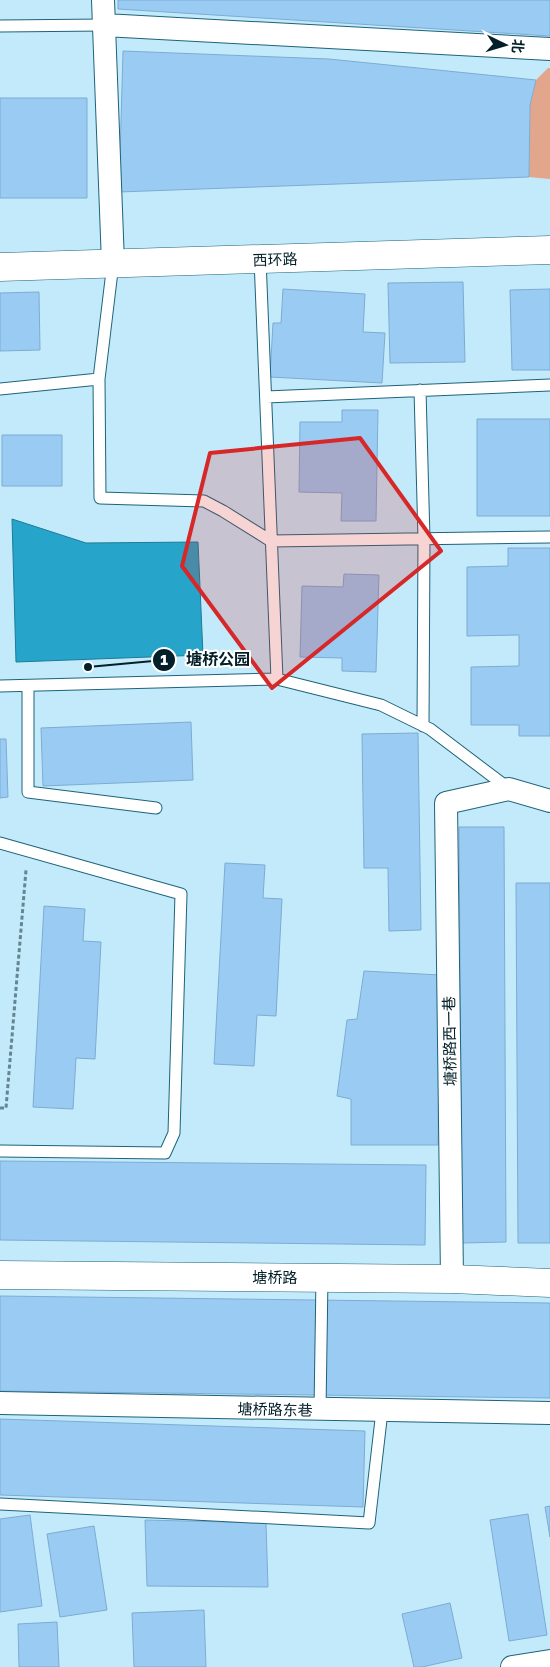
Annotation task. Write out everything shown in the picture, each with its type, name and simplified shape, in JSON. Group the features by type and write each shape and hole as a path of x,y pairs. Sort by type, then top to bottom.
{"street":[{"path":"103,0 113,264"},
{"path":"104,25 550,49"},
{"name":"西环路","path":"0,267 550,250"},
{"path":"509,789 550,801"},
{"name":"塘桥路西一巷","path":"452,1278 446,803 509,789"},
{"name":"塘桥路","path":"0,1275 452,1278 550,1284"},
{"name":"塘桥路东巷","path":"0,1403 550,1413"},
{"path":"512,1667 550,1661"}],"lane":[{"path":"0,26 104,25"},
{"path":"260,259 277,679"},
{"path":"113,264 98,379 100,498 204,501 271,541 550,538"},
{"path":"0,389 98,379"},
{"path":"266,397 550,385"},
{"path":"420,390 424,539 423,726"},
{"path":"0,686 277,679 381,705 430,729 509,789"},
{"path":"28,686 28,792 156,808"},
{"path":"0,843 181,894 174,1133 164,1153 0,1151"},
{"path":"320,1410 322,1277"},
{"path":"0,1504 369,1522 382,1411"}],"path":[{"path":"0,1108 6,1108 28,850"}],"highlighted area":[{"path":"360,438 441,551 272,688 182,566 210,453"}],"shaded area":[{"path":"550,68 550,179 529,177 530,105 536,80"}],"water":[{"path":"12,519 86,543 198,542 203,655 16,662"}],"building":[{"path":"118,0 550,0 550,36 118,9"},
{"path":"123,51 329,59 536,80 530,105 529,177 119,192"},
{"path":"0,98 87,98 87,198 0,198"},
{"path":"463,282 465,362 390,363 388,283"},
{"path":"283,289 365,294 363,332 385,333 382,383 270,377 273,323 281,323"},
{"path":"550,289 550,370 512,370 510,290"},
{"path":"39,292 40,350 0,351 0,293"},
{"path":"342,410 378,410 376,521 341,521 342,493 299,492 300,422 342,422"},
{"path":"477,419 550,419 550,516 477,516"},
{"path":"2,435 62,435 62,486 2,486"},
{"path":"508,548 550,548 550,736 519,736 519,725 471,725 471,667 519,666 519,635 467,636 467,567 508,566"},
{"path":"344,574 379,575 376,672 342,671 342,658 300,657 302,586 343,587"},
{"path":"191,722 193,780 43,786 41,728"},
{"path":"418,733 421,930 389,931 388,868 364,868 362,734"},
{"path":"0,739 6,739 8,797 0,798"},
{"path":"459,827 504,827 506,1242 462,1243"},
{"path":"225,863 265,865 263,898 282,899 276,1016 257,1015 254,1066 214,1064"},
{"path":"516,883 550,883 550,1243 518,1243"},
{"path":"44,906 85,909 83,941 101,942 95,1059 76,1058 73,1109 33,1107"},
{"path":"364,971 440,975 438,1145 351,1145 351,1099 337,1096 347,1020 357,1019"},
{"path":"0,1161 426,1165 425,1245 0,1240"},
{"path":"0,1296 550,1303 550,1398 0,1391"},
{"path":"0,1419 365,1431 363,1507 0,1495"},
{"path":"550,1506 550,1537 545,1507"},
{"path":"528,1514 547,1635 509,1641 490,1520"},
{"path":"30,1515 42,1606 0,1612 0,1519"},
{"path":"145,1520 266,1523 268,1587 147,1586"},
{"path":"94,1526 107,1610 60,1617 47,1534"},
{"path":"450,1603 462,1658 414,1667 402,1614"},
{"path":"204,1610 206,1667 134,1667 132,1613"},
{"path":"57,1622 59,1667 19,1667 18,1624"}],"place":[{"name":"塘桥公园","path":"88,667"}]}
